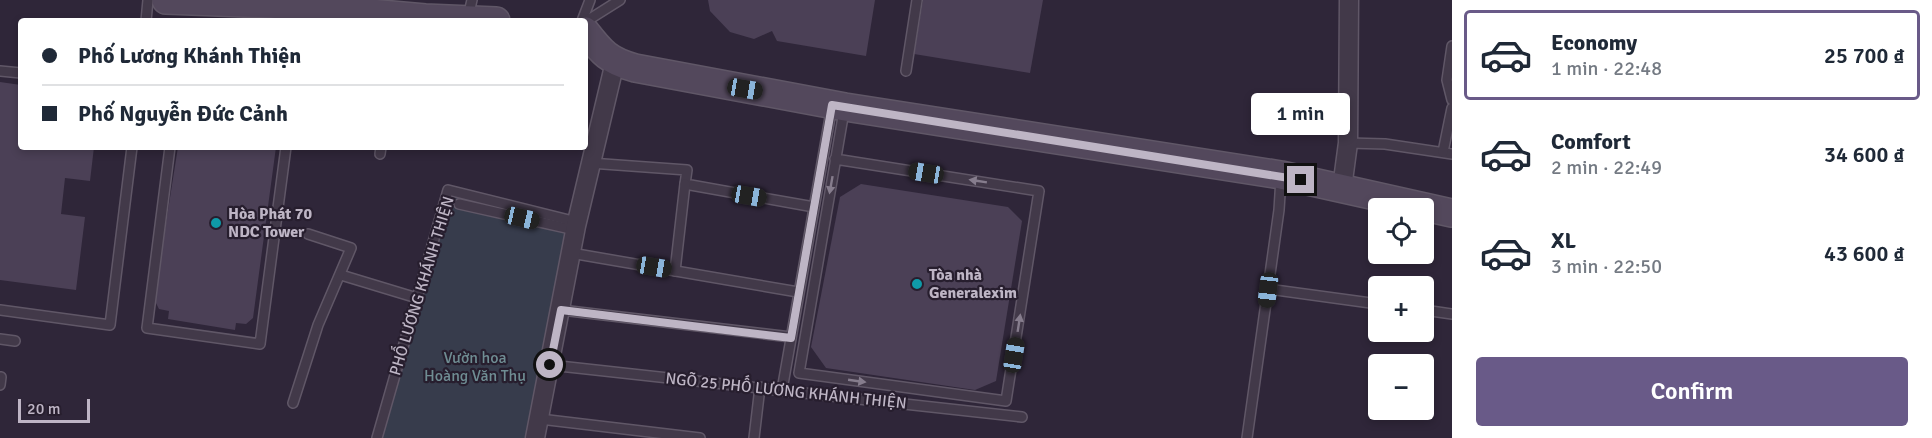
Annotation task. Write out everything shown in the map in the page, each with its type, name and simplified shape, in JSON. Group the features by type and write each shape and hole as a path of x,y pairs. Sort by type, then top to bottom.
{"street":[{"path":"168,0 273,4 409,15 470,10 489,18"},
{"path":"1342,188 1348,143 1349,0"},
{"path":"588,35 615,62 635,68 839,106 1281,175 1452,213"},
{"path":"535,438 576,226 615,62"}],"lane":[{"path":"146,18 148,0"},
{"path":"585,18 590,0"},
{"path":"588,20 620,0"},
{"path":"906,71 917,0"},
{"path":"1452,46 1447,80 1452,100"},
{"path":"0,71 18,74"},
{"path":"835,159 1039,191 1006,401 799,373 835,159 839,106"},
{"path":"782,390 814,207 839,106"},
{"path":"1348,143 1385,144 1447,153 1452,108"},
{"path":"0,310 110,325 132,150"},
{"path":"170,150 147,328 260,344 286,150"},
{"path":"590,163 687,170 675,271"},
{"path":"1247,438 1280,210 1281,175"},
{"path":"685,184 814,207"},
{"name":"PHỐ LƯƠNG KHÁNH THIỆN","path":"377,438 448,190 576,226"},
{"path":"459,204 576,226"},
{"path":"293,403 318,325 351,248 308,234"},
{"path":"571,254 798,292"},
{"path":"341,275 417,298"},
{"path":"1268,290 1368,303"},
{"path":"561,310 791,338"},
{"path":"1434,311 1452,314"},
{"path":"0,339 15,341"},
{"name":"NGÕ 25 PHỐ LƯƠNG KHÁNH THIỆN","path":"550,365 1022,417"},
{"path":"0,385 1,377"},
{"path":"754,438 760,387"},
{"path":"540,420 700,438"}],"green space":[{"name":"Vườn hoa Hoàng Văn Thụ","path":"451,195 573,224 530,438 382,438"}],"building":[{"path":"708,0 875,0 866,56 777,41 772,31 754,39 730,32 710,11"},
{"path":"923,0 1043,0 1030,73 914,54"},
{"path":"0,82 18,85 18,150 94,150 90,181 65,178 61,214 85,217 76,290 0,280"},
{"name":"Hòa Phát 70 NDC Tower","path":"178,150 276,150 253,318 246,324 236,323 235,330 168,319 169,311 159,309 154,299"},
{"name":"Tòa nhà Generalexim","path":"861,184 1008,207 1022,221 996,381 975,390 826,368 811,347 840,197"}],"place":[{"name":"Hòa Phát 70 NDC Tower","path":"216,223"},
{"name":"Tòa nhà Generalexim","path":"917,284"}],"route":[{"path":"550,365 561,310 791,338 832,105 1301,180"}]}
